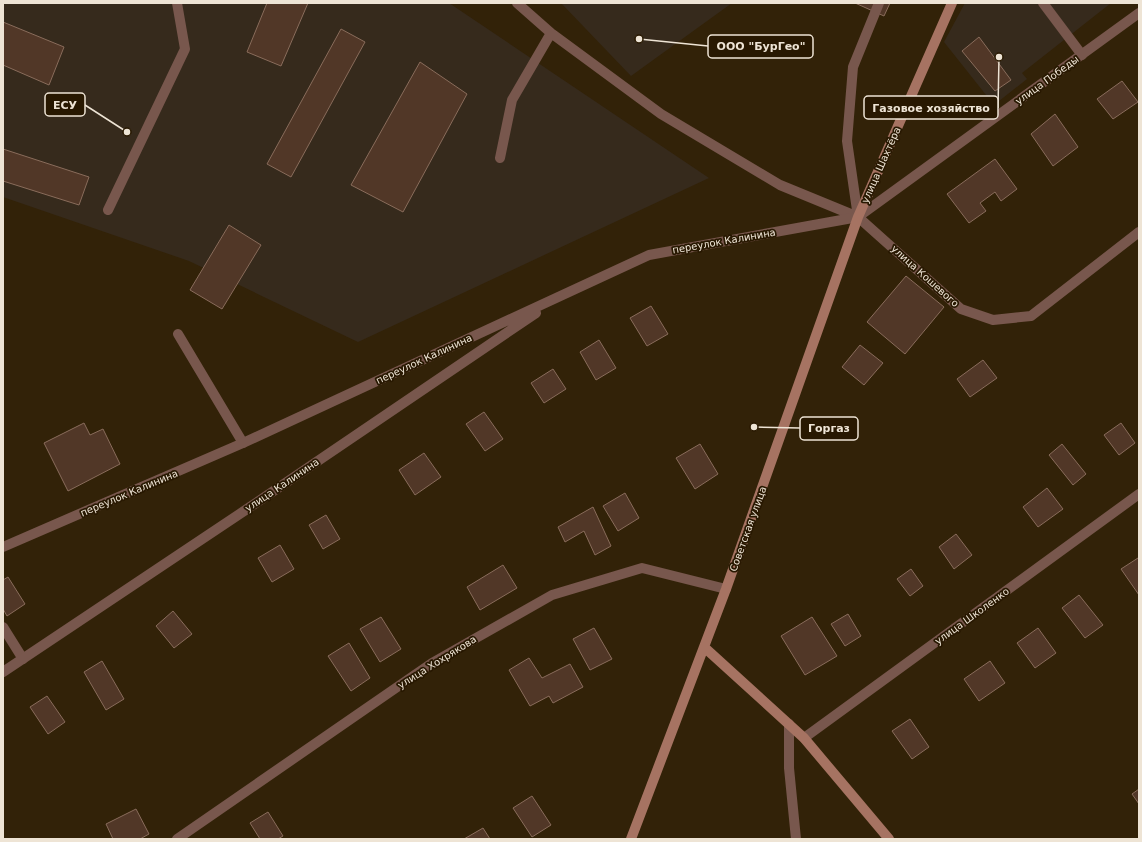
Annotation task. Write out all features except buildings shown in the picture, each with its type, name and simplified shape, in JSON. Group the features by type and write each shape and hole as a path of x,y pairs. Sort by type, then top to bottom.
{"street":[{"path":"108,210 185,49 177,3"},
{"name":"улица Кошевого","path":"517,3 551,33 661,114 780,185 858,217 961,309 993,320 1031,316 1139,232"},
{"path":"858,217 847,141 853,67 879,3"},
{"name":"улица Шахтёра","path":"858,217 952,3"},
{"path":"1043,3 1082,55"},
{"name":"улица Победы","path":"858,217 1139,13"},
{"path":"500,158 512,100 551,33"},
{"name":"переулок Калинина","path":"3,548 243,443 649,255 858,217"},
{"name":"Советская улица","path":"631,839 726,589 858,217"},
{"name":"улица Калинина","path":"3,672 561,296"},
{"path":"178,334 243,443"},
{"name":"улица Школенко","path":"804,738 1139,494"},
{"name":"улица Хохрякова","path":"177,839 432,663 552,595 642,568 726,589"},
{"path":"3,627 23,659"},
{"path":"704,647 804,738 890,839"},
{"path":"789,724 789,768 796,839"}],"shaded area":[{"path":"3,3 449,3 709,178 358,342 189,261 3,197"},
{"path":"561,3 732,3 631,76"},
{"path":"965,3 1111,3 1022,73 1027,79 994,105 944,42"}],"place":[{"name":"ООО \"БурГео\"","path":"639,39"},
{"name":"Газовое хозяйство","path":"999,57"},
{"name":"ЕСУ","path":"127,132"},
{"name":"Горгаз","path":"754,427"}]}
